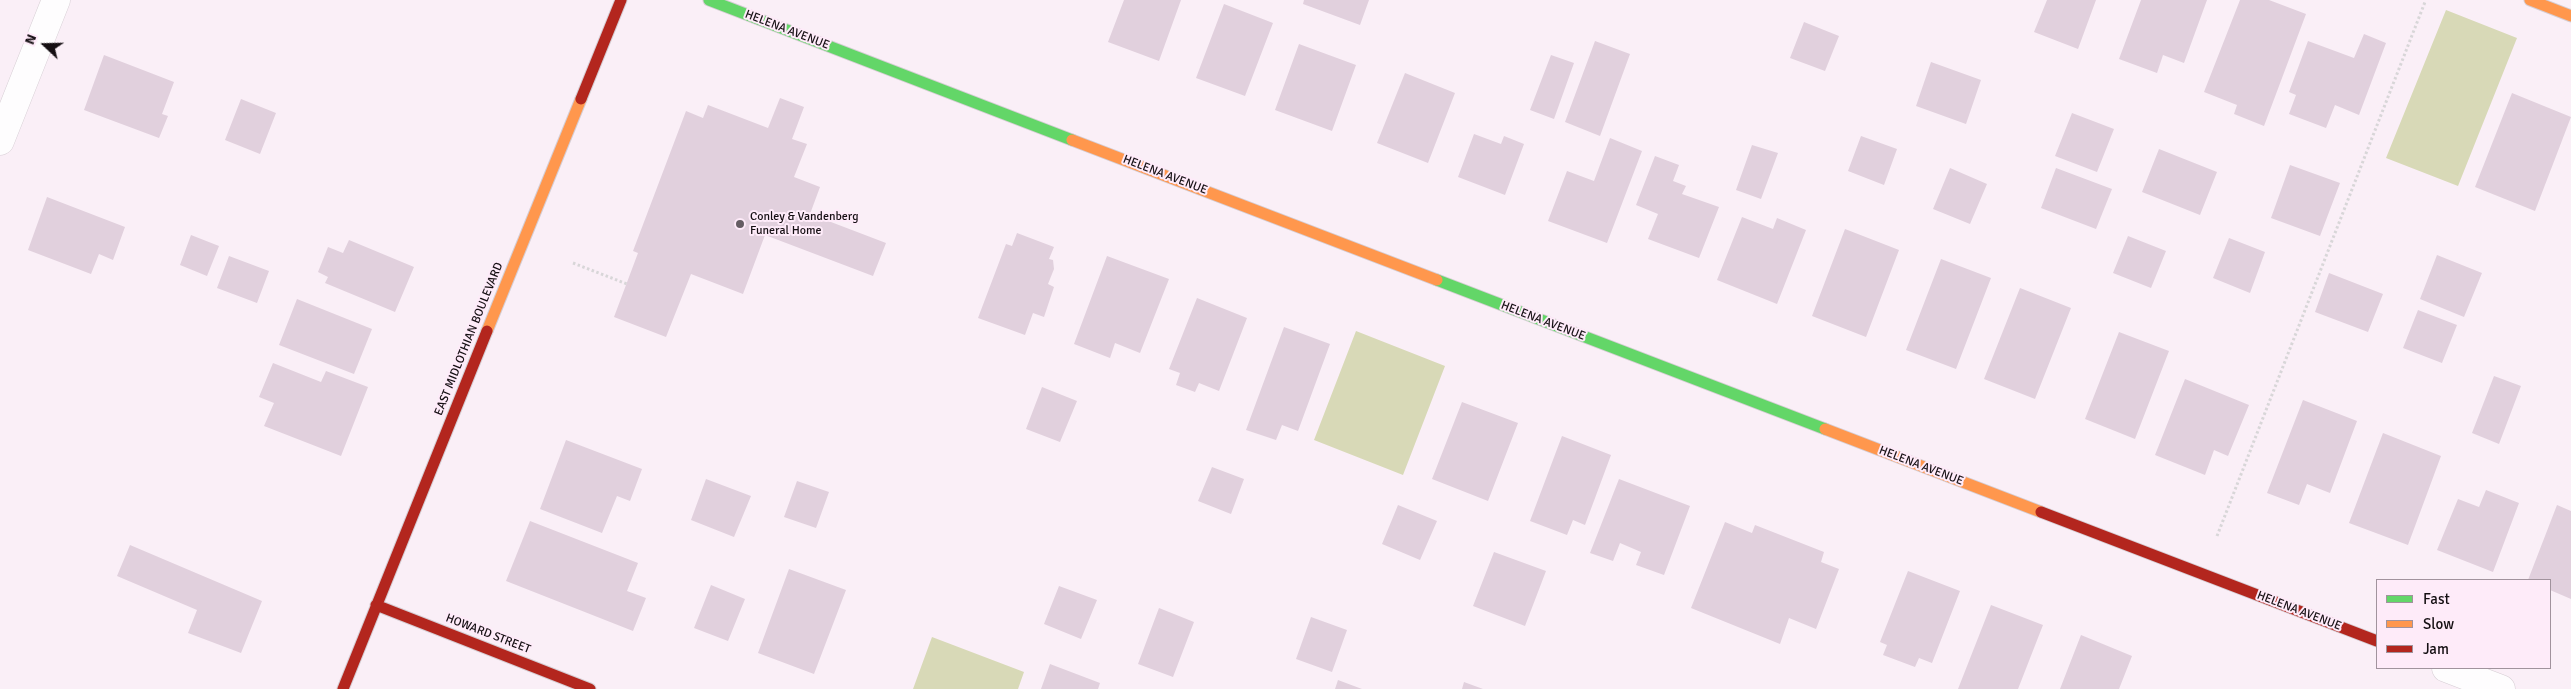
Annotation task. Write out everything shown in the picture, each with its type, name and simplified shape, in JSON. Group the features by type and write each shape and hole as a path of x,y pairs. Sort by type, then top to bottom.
{"street":[{"path":"0,141 56,0"},
{"name":"EAST MIDLOTHIAN BOULEVARD","path":"343,689 620,0"},
{"name":"HELENA AVENUE","path":"709,0 2376,641"},
{"path":"2530,0 2571,16"},
{"name":"HOWARD STREET","path":"376,605 590,689"},
{"path":"2449,669 2501,689"}],"path":[{"path":"2217,536 2425,2"},
{"path":"573,263 627,284"}],"green space":[{"path":"2446,10 2517,38 2458,186 2386,158"},
{"path":"1356,331 1445,366 1403,475 1314,440"},
{"path":"932,637 1024,672 1018,689 913,689"}],"building":[{"path":"1124,0 1181,0 1159,61 1108,42"},
{"path":"1304,0 1369,0 1360,25 1303,4"},
{"path":"2047,0 2096,0 2078,49 2034,32"},
{"path":"2141,0 2207,0 2184,63 2163,55 2157,73 2119,59"},
{"path":"2240,0 2269,0 2306,14 2264,126 2234,114 2237,105 2204,92"},
{"path":"1224,4 1273,23 1245,96 1196,78"},
{"path":"1804,22 1839,36 1825,71 1790,58"},
{"path":"2364,34 2386,43 2359,115 2335,105 2326,128 2289,114 2296,95 2289,92 2308,41 2354,58"},
{"path":"1595,41 1630,54 1600,136 1565,122"},
{"path":"1299,44 1356,65 1332,131 1275,110"},
{"path":"104,55 174,82 162,114 168,116 159,138 84,110"},
{"path":"1551,55 1574,63 1554,119 1530,110"},
{"path":"1931,62 1981,80 1966,124 1916,106"},
{"path":"1405,73 1455,93 1428,163 1377,143"},
{"path":"2512,93 2571,117 2535,211 2475,187"},
{"name":"Conley & Vandenberg Funeral Home","path":"780,98 804,107 792,139 807,144 794,177 820,187 810,214 886,243 873,276 765,235 743,294 691,274 666,337 614,317 638,253 633,251 686,111 703,118 708,105 768,128"},
{"path":"241,99 276,113 260,154 225,140"},
{"path":"2072,113 2114,129 2097,172 2055,156"},
{"path":"1474,134 1501,144 1504,136 1524,144 1505,195 1458,177"},
{"path":"1861,136 1897,149 1884,185 1848,171"},
{"path":"1610,138 1642,151 1607,243 1548,221 1567,171 1594,181"},
{"path":"1752,145 1778,153 1761,199 1736,190"},
{"path":"2159,149 2217,172 2200,215 2142,192"},
{"path":"1655,156 1679,165 1673,181 1686,186 1682,194 1719,207 1699,258 1648,239 1658,214 1636,205"},
{"path":"2290,165 2340,183 2320,236 2271,218"},
{"path":"1950,168 1987,184 1970,224 1933,209"},
{"path":"2056,168 2112,189 2096,229 2041,208"},
{"path":"47,197 125,227 113,260 99,254 91,274 28,250"},
{"path":"1742,217 1773,229 1777,218 1806,230 1777,304 1717,280"},
{"path":"1845,229 1899,250 1866,337 1812,316"},
{"path":"1017,233 1054,247 1049,259 1053,260 1054,269 1048,284 1054,287 1044,317 1033,313 1025,335 978,318 1006,244 1012,246"},
{"path":"191,235 219,246 207,276 180,265"},
{"path":"2128,236 2166,251 2151,288 2113,273"},
{"path":"2229,238 2265,252 2250,293 2213,278"},
{"path":"349,240 414,267 395,312 325,283 328,277 318,272 328,247 343,253"},
{"path":"2437,255 2482,273 2464,317 2420,299"},
{"path":"229,256 269,271 257,303 217,288"},
{"path":"1107,256 1169,279 1140,353 1115,343 1110,358 1074,344"},
{"path":"1941,259 1991,278 1956,369 1906,350"},
{"path":"2329,273 2383,294 2368,332 2315,312"},
{"path":"2020,288 2071,308 2035,399 1984,379"},
{"path":"1197,298 1247,318 1219,391 1199,383 1195,392 1176,385 1180,373 1169,369"},
{"path":"297,299 372,329 354,374 279,345"},
{"path":"2418,310 2457,325 2442,363 2403,348"},
{"path":"1284,327 1330,344 1298,431 1282,425 1276,440 1246,430"},
{"path":"2119,332 2169,351 2135,439 2085,419"},
{"path":"273,363 321,382 326,371 368,387 341,456 264,426 274,403 259,397"},
{"path":"2494,376 2521,386 2499,444 2472,433"},
{"path":"2185,379 2249,405 2228,456 2214,450 2205,475 2155,455"},
{"path":"1042,387 1077,401 1060,442 1026,429"},
{"path":"2303,400 2357,421 2330,493 2307,484 2299,505 2267,493"},
{"path":"1462,402 1518,423 1488,501 1432,479"},
{"path":"2383,433 2441,456 2408,545 2349,523"},
{"path":"1562,436 1611,455 1585,525 1573,520 1567,535 1530,521"},
{"path":"566,440 642,469 630,501 617,496 602,533 540,509"},
{"path":"1212,467 1244,479 1231,514 1198,501"},
{"path":"706,479 751,496 734,537 691,520"},
{"path":"1619,479 1690,506 1664,575 1636,565 1641,552 1620,543 1613,561 1590,553"},
{"path":"797,481 829,492 816,528 784,517"},
{"path":"2486,490 2519,503 2493,572 2437,550 2458,499 2479,507"},
{"path":"1398,505 1437,521 1420,560 1382,544"},
{"path":"2557,505 2571,511 2571,599 2551,590 2551,579 2528,579"},
{"path":"530,521 638,563 627,591 646,598 633,631 506,581"},
{"path":"1725,522 1752,533 1755,525 1824,552 1821,562 1839,569 1816,629 1789,618 1780,644 1691,608"},
{"path":"130,545 262,601 241,653 188,633 197,610 117,576"},
{"path":"1494,552 1546,571 1525,626 1473,606"},
{"path":"789,569 846,590 814,674 758,653"},
{"path":"1908,571 1960,591 1932,663 1919,658 1915,667 1883,655 1887,645 1880,642"},
{"path":"711,585 745,599 728,641 694,628"},
{"path":"1059,586 1097,600 1081,639 1044,624"},
{"path":"1991,605 2043,625 2018,689 1958,689"},
{"path":"1159,608 1194,622 1173,677 1138,664"},
{"path":"1311,617 1347,630 1332,672 1296,659"},
{"path":"2081,635 2132,656 2119,689 2060,689"},
{"path":"1050,664 1100,683 1098,689 1041,689"},
{"path":"1338,680 1362,689 1335,689"},
{"path":"1464,682 1483,689 1462,689"}],"traffic: fast":[{"path":"709,0 1072,140"},
{"path":"1437,280 1825,429"}],"traffic: slow":[{"path":"2530,0 2571,16"},
{"path":"487,331 581,99"},
{"path":"1072,140 1437,280"},
{"path":"1825,429 2041,512"}],"traffic: jam":[{"path":"581,99 621,0"},
{"path":"343,689 487,331"},
{"path":"2041,512 2376,641"},
{"path":"376,605 590,689"}],"place":[{"name":"Conley & Vandenberg Funeral Home","path":"740,224"}]}
